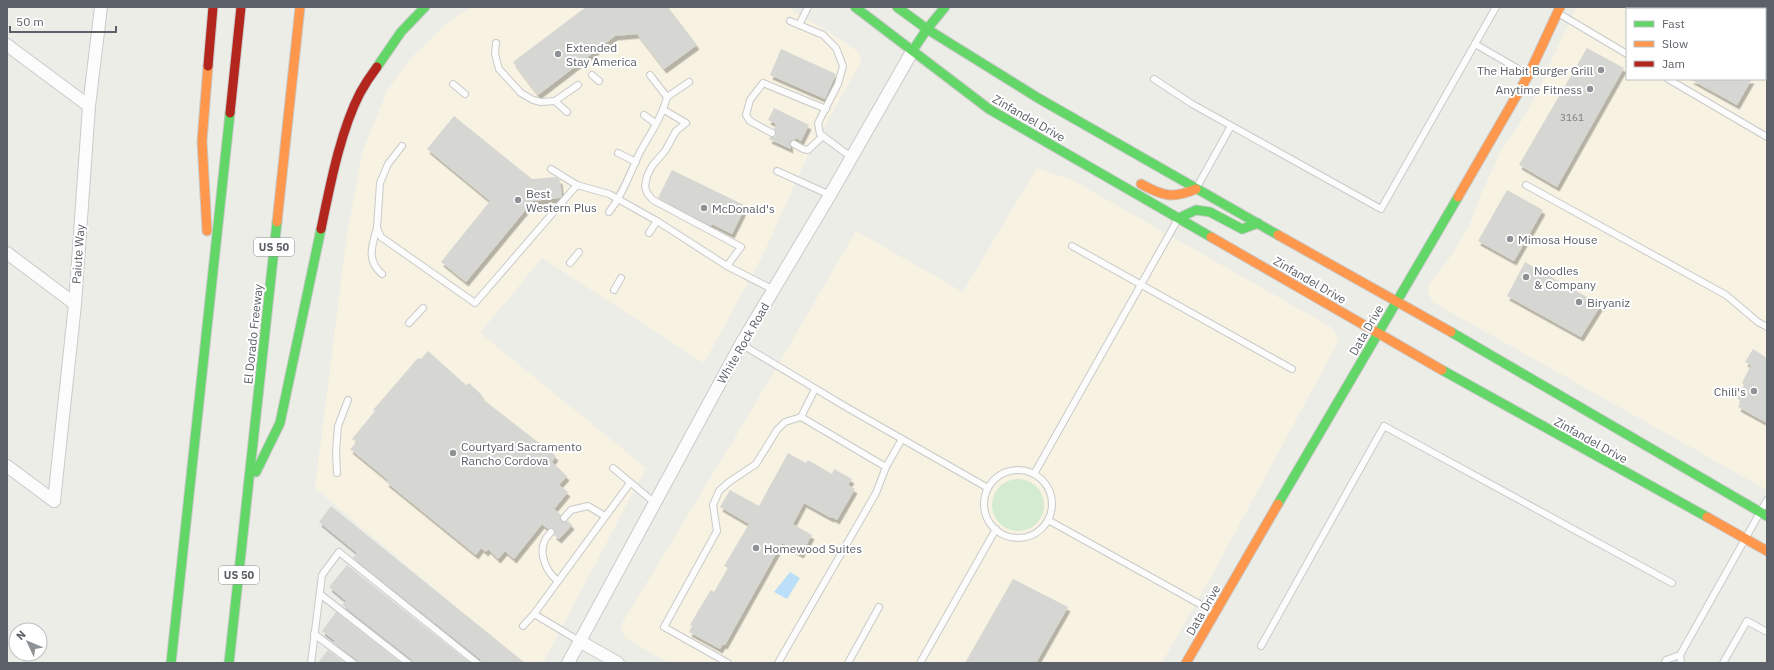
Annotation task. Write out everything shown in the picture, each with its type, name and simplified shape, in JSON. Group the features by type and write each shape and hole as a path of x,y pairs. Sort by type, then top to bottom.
{"main road":[{"path":"211,300 202,140 213,7"},
{"path":"171,663 211,300 241,7"},
{"name":"El Dorado Freeway","path":"229,663 300,7"},
{"path":"249,486 280,423 335,165 350,118 360,93 387,51 416,15 425,7"},
{"path":"416,15 433,7"},
{"name":"Zinfandel Drive","path":"855,7 989,109 1378,334 1767,551"},
{"name":"Zinfandel Drive","path":"897,7 927,29 1038,98 1196,189 1397,301 1764,514"},
{"name":"White Rock Road","path":"913,50 927,29 945,7"},
{"name":"Data Drive","path":"1188,662 1215,612 1529,74 1559,10"},
{"name":"White Rock Road","path":"927,29 928,14"},
{"path":"1033,134 1053,133"},
{"path":"1131,178 1157,193 1170,197 1180,196 1196,189"},
{"path":"1179,218 1196,210 1210,212 1242,229 1258,224"}],"street":[{"name":"Paiute Way","path":"7,466 54,501 75,304 89,106 101,7"},
{"path":"7,45 89,106"},
{"name":"White Rock Road","path":"568,663 741,344 830,195 913,50"},
{"path":"7,253 75,304"},
{"path":"580,642 618,663"}],"lane":[{"path":"800,25 808,7"},
{"path":"1154,79 1192,104 1381,209 1496,7"},
{"path":"1559,10 1626,53"},
{"path":"790,21 823,34 836,48 843,66 838,84 818,123 820,134 851,157"},
{"path":"496,43 495,54 499,69 521,93 541,102 555,101 578,85"},
{"path":"1475,44 1529,74"},
{"path":"592,75 599,81"},
{"path":"609,212 619,200 655,124 664,110 666,97 650,76"},
{"path":"1670,80 1767,137"},
{"path":"666,97 689,82"},
{"path":"772,133 750,121 746,115 750,100 763,83 826,110"},
{"path":"453,84 465,94"},
{"path":"555,101 568,112"},
{"path":"664,110 686,123 676,131 669,144 652,166 647,176 645,186 647,193 653,200 741,247 727,266"},
{"path":"644,115 655,124"},
{"path":"1196,189 1232,126"},
{"path":"794,144 808,150 822,136"},
{"path":"382,274 375,268 370,252 377,228 380,183 388,164 402,146"},
{"path":"618,153 636,162"},
{"path":"551,169 577,185 609,194 657,221 727,266 774,290"},
{"path":"777,171 830,195"},
{"path":"377,228 381,237 474,303 577,185"},
{"path":"1526,185 1726,296 1758,322 1767,327"},
{"path":"1034,474 1179,218"},
{"path":"649,233 657,221"},
{"path":"1072,246 1292,369"},
{"path":"570,263 579,252"},
{"path":"614,290 621,278"},
{"path":"410,323 422,308"},
{"path":"741,344 815,389 988,488"},
{"path":"728,663 664,627 717,531 713,505 719,491 729,482 756,464 777,430 785,422 801,417 815,389"},
{"path":"337,473 336,452 338,426 348,400"},
{"path":"801,417 886,467"},
{"path":"1261,646 1384,426 1672,583"},
{"path":"778,663 876,493 886,467 902,439"},
{"path":"613,468 655,503"},
{"path":"1021,470 1034,474 1044,482 1050,494 1052,507 1048,520 1039,530 1028,536 1014,538 1002,534 991,526 985,514 984,500 988,488 996,477 1008,471 1021,470"},
{"path":"523,626 558,582 630,482"},
{"path":"1681,663 1680,655 1745,539 1764,514 1767,500"},
{"path":"564,518 572,510 588,506 605,516"},
{"path":"1048,520 1215,612"},
{"path":"920,663 996,529"},
{"path":"551,532 544,540 544,560 550,576 558,582"},
{"path":"311,663 322,575 339,552 477,663"},
{"path":"320,594 408,663"},
{"path":"848,663 879,607"},
{"path":"534,614 580,642"},
{"path":"1723,663 1747,621 1767,632"},
{"path":"314,634 353,663"},
{"path":"1665,663 1666,660 1680,655"}],"shaded area":[{"path":"471,7 787,7 841,40 857,51 861,57 861,62 806,159 764,253 704,363 542,258 480,333 646,468 543,663 522,663 315,488 346,241 362,153 387,91 409,60 447,23"},
{"path":"1577,7 1767,7 1767,490 1433,302 1428,288 1430,283 1453,253 1469,226 1482,192 1502,149 1523,119 1541,85"},
{"path":"1037,168 1072,180 1331,327 1338,337 1336,346 1212,575 1162,663 669,663 625,638 621,625 745,421 856,231 963,292"}],"green space":[{"path":"1018,479 1028,481 1036,487 1042,495 1044,505 1042,515 1036,523 1028,529 1018,531 1008,529 1000,523 994,515 992,505 994,495 1000,487 1008,481"}],"water":[{"path":"790,572 800,578 787,599 774,592"}],"building":[{"name":"Extended Stay America","path":"586,7 668,7 697,45 664,69 637,34 615,36 538,95 513,62"},
{"path":"1587,48 1624,68 1557,187 1519,165"},
{"path":"781,49 836,74 825,99 770,75"},
{"path":"1692,80 1751,80 1737,105"},
{"path":"774,108 809,125 801,141 797,138 790,142 791,149 769,139 770,137 775,137 776,133 774,129 776,124 768,120"},
{"name":"Best Western Plus","path":"454,116 532,179 556,177 560,180 562,196 559,198 533,201 466,282 441,262 490,201 427,149"},
{"path":"672,170 746,206 732,234 712,224 711,226 658,198"},
{"path":"1507,190 1543,210 1514,261 1478,241"},
{"path":"1525,262 1601,305 1581,337 1507,296"},
{"name":"Chili's","path":"1753,349 1767,358 1767,423 1738,407 1741,401 1737,398 1744,385 1742,383 1751,365 1745,362"},
{"name":"Courtyard Sacramento Rancho Cordova","path":"428,351 466,385 469,383 482,395 480,397 556,456 552,462 567,476 559,485 568,492 554,509 561,515 561,521 568,521 572,525 559,539 554,535 554,529 548,529 542,524 514,559 505,551 498,559 488,549 486,552 481,548 476,555 386,482 388,480 350,449 357,442 352,439 375,411 373,410 418,358 421,359"},
{"name":"Homewood Suites","path":"788,453 806,463 808,460 832,474 834,469 852,479 848,485 855,489 837,520 804,503 793,524 812,535 801,554 782,543 725,645 723,644 720,649 689,632 692,626 690,625 698,611 711,590 714,592 728,568 724,566 749,524 720,507 730,490 759,506"},
{"path":"331,506 525,663 481,663 480,659 353,558 357,553 319,522"},
{"path":"347,565 470,663 412,663 411,659 342,605 346,601 329,587"},
{"path":"1013,579 1068,607 1036,663 965,663"},
{"path":"336,612 401,663 357,663 356,659 333,643 335,641 322,631"},
{"path":"328,650 345,663 318,663"}],"traffic: fast":[{"path":"377,67 401,32 425,7"},
{"path":"855,7 989,109 1211,237"},
{"path":"897,7 927,29 1038,98 1278,235"},
{"path":"913,50 927,29 945,7"},
{"path":"171,663 230,113"},
{"path":"1278,504 1458,197"},
{"path":"1179,218 1196,210 1210,212 1242,229 1258,223"},
{"path":"229,663 277,222"},
{"path":"256,472 280,423 321,229"},
{"path":"1451,332 1767,516"},
{"path":"1442,370 1707,517"}],"traffic: slow":[{"path":"277,222 300,7"},
{"path":"1458,197 1529,74 1560,7"},
{"path":"207,231 202,141 208,66"},
{"path":"1141,184 1168,195 1180,194 1196,189"},
{"path":"1278,235 1451,332"},
{"path":"1211,237 1442,370"},
{"path":"1186,663 1278,504"},
{"path":"1707,517 1767,551"}],"traffic: jam":[{"path":"208,66 213,7"},
{"path":"230,113 241,7"},
{"path":"321,229 341,142 360,93 377,67"}],"place":[{"name":"Extended Stay America","path":"558,54"},
{"name":"The Habit Burger Grill","path":"1601,70"},
{"name":"Anytime Fitness","path":"1590,89"},
{"name":"Best Western Plus","path":"518,200"},
{"name":"McDonald's","path":"704,208"},
{"name":"Mimosa House","path":"1510,239"},
{"name":"Noodles & Company","path":"1526,277"},
{"name":"Biryaniz","path":"1579,302"},
{"name":"Chili's","path":"1754,391"},
{"name":"Courtyard Sacramento Rancho Cordova","path":"453,453"},
{"name":"Homewood Suites","path":"756,548"}]}
